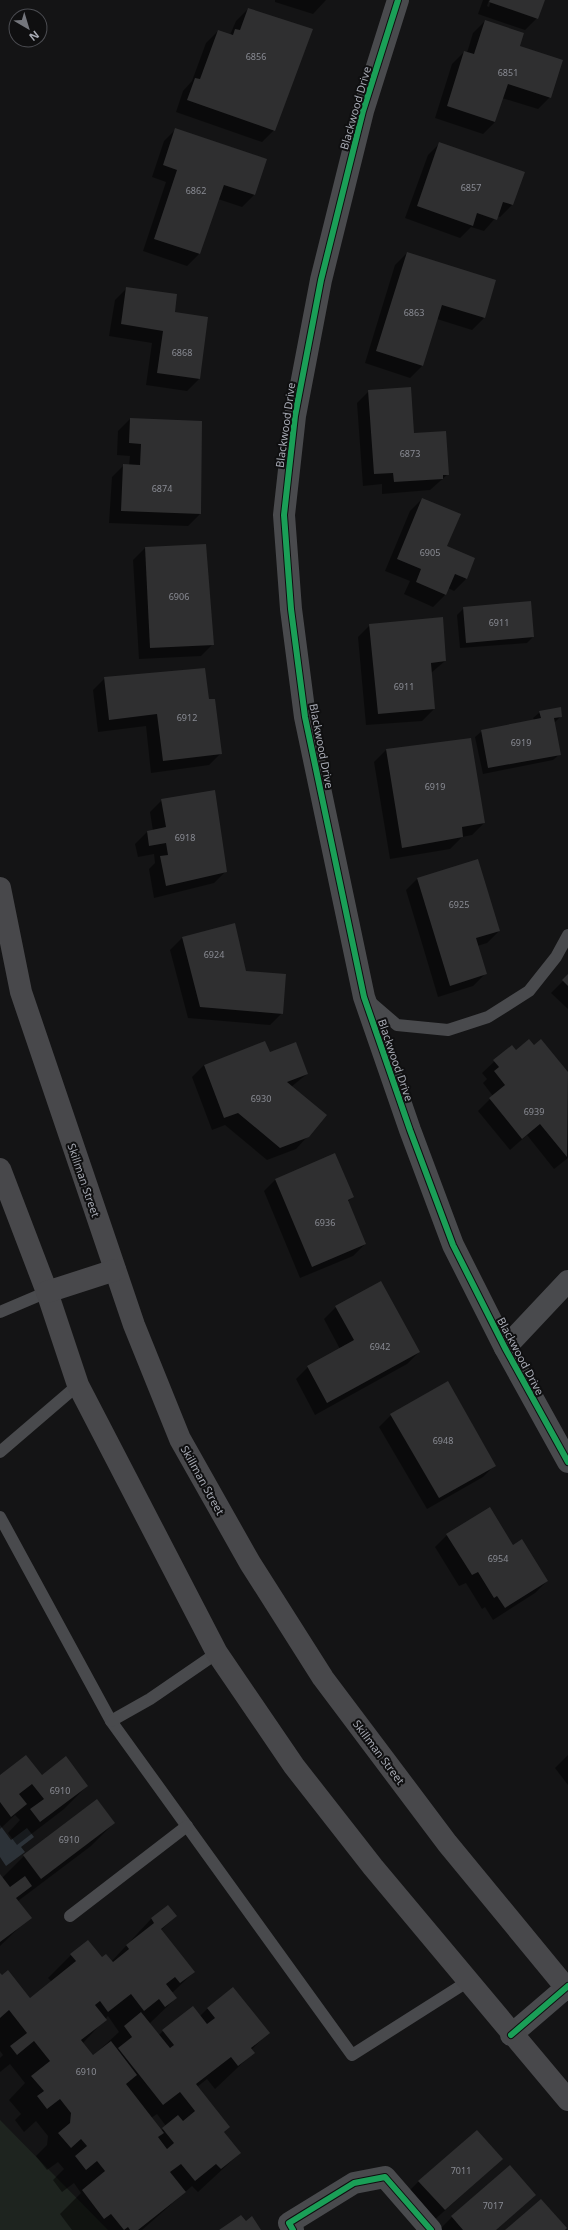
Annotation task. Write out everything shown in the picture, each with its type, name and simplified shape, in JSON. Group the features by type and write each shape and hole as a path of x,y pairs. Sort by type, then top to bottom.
{"main road":[{"name":"Skillman Street","path":"0,888 21,992 134,1324 180,1439 250,1564 323,1678 447,1843 567,1988"},
{"path":"0,1169 47,1292 78,1384 217,1653 294,1766 373,1867 511,2035 568,2100"},
{"path":"47,1292 115,1270"}],"street":[{"name":"Blackwood Drive","path":"398,0 363,111 321,280 295,416 284,515 291,609 305,717 364,997 410,1130 453,1245 505,1348 568,1462"},
{"path":"505,1348 568,1281"},
{"path":"511,2035 567,1988"},
{"path":"291,2227 354,2183 385,2177 431,2230"}],"lane":[{"path":"364,997 397,1025 448,1030 488,1017 529,991 556,957 568,935"},
{"path":"0,1312 47,1292"},
{"path":"0,1452 78,1384"},
{"path":"0,1517 111,1721 352,2055 467,1982"},
{"path":"111,1721 150,1699 217,1653"},
{"path":"70,1916 187,1826"}],"shaded area":[{"path":"0,1825 11,1840 27,1828 34,1837 21,1847 25,1852 6,1866 0,1857"},
{"path":"0,2120 108,2230 0,2230"}],"building":[{"path":"490,0 545,0 538,19 489,2"},
{"path":"248,8 313,29 275,131 187,100 195,78 200,79 218,30 233,35 235,29 240,30"},
{"path":"485,20 524,33 520,46 563,60 551,98 508,84 495,122 447,106 464,51 474,54"},
{"path":"175,128 267,159 255,195 224,185 200,254 154,239 177,170 163,165"},
{"path":"439,142 525,172 513,205 503,202 497,220 477,213 473,226 417,206"},
{"path":"407,252 496,280 485,318 442,305 423,366 376,351"},
{"path":"126,287 177,294 175,312 208,317 200,379 157,373 163,331 121,324"},
{"path":"411,387 414,433 446,431 449,475 443,475 443,479 394,482 393,473 374,474 368,390"},
{"path":"130,418 202,421 201,514 121,511 123,464 140,465 141,444 129,443"},
{"path":"422,498 461,514 447,546 475,558 467,579 455,574 446,595 416,582 421,569 397,559"},
{"path":"206,544 214,645 150,648 145,547"},
{"path":"531,601 534,637 466,643 463,607"},
{"path":"443,617 446,661 431,663 435,709 378,714 369,624"},
{"path":"205,668 209,699 215,699 222,754 163,761 157,714 109,720 104,677"},
{"path":"561,707 562,717 554,718 561,755 488,768 481,730 541,718 539,711"},
{"path":"471,738 485,823 462,827 463,837 402,848 386,749"},
{"path":"215,790 227,872 166,886 160,856 168,855 166,843 149,846 147,831 166,827 161,799"},
{"path":"478,859 500,931 476,938 487,974 450,986 417,878"},
{"path":"235,923 246,971 286,974 283,1014 200,1007 182,937"},
{"path":"568,974 568,986 562,980"},
{"path":"529,1039 534,1045 541,1039 568,1072 567,1157 540,1124 522,1139 489,1098 505,1085 494,1071 499,1067 493,1060 512,1045 516,1050"},
{"path":"265,1041 270,1052 296,1042 308,1074 287,1082 327,1115 309,1137 280,1148 238,1113 224,1118 204,1065"},
{"path":"335,1153 354,1197 348,1200 366,1244 312,1267 275,1179"},
{"path":"381,1281 420,1352 327,1403 307,1366 354,1340 335,1306"},
{"path":"448,1381 496,1466 439,1498 390,1414"},
{"path":"490,1507 513,1545 522,1539 548,1581 505,1608 497,1596 494,1598 478,1572 472,1575 446,1534"},
{"path":"26,1755 42,1775 66,1756 88,1786 40,1822 30,1809 44,1799 32,1784 19,1794 27,1804 11,1817 0,1802 0,1775"},
{"path":"97,1799 115,1823 41,1879 23,1855"},
{"path":"0,1874 10,1887 25,1876 32,1886 16,1898 32,1918 0,1942"},
{"path":"168,1905 177,1916 161,1929 195,1972 180,1983 175,1977 166,1984 177,1998 165,2007 159,1999 144,2011 131,1994 108,2012 100,2001 95,2005 107,2020 81,2040 93,2055 111,2041 137,2075 126,2084 164,2133 158,2137 167,2149 174,2143 162,2128 178,2115 183,2121 195,2111 180,2092 163,2105 118,2048 132,2037 124,2026 141,2012 170,2048 174,2045 162,2030 193,2006 207,2024 215,2018 207,2008 233,1987 270,2033 251,2048 255,2053 238,2066 231,2057 196,2084 230,2127 224,2132 241,2153 221,2169 216,2164 195,2181 181,2164 170,2172 186,2192 138,2230 130,2230 128,2227 124,2230 111,2214 104,2219 82,2190 105,2171 97,2161 86,2170 75,2156 87,2146 81,2139 71,2148 58,2133 70,2123 71,2113 60,2099 47,2109 37,2096 44,2091 31,2076 50,2061 34,2041 17,2055 10,2046 27,2033 9,2010 0,2018 0,1973 2,1975 8,1970 30,1998 76,1961 70,1954 88,1940 102,1957 106,1954 113,1962 129,1949 126,1945 154,1923 151,1918"},
{"path":"477,2130 503,2159 445,2210 418,2181"},
{"path":"510,2165 536,2195 496,2230 463,2230 451,2216"},
{"path":"541,2199 567,2228 565,2230 505,2230"},
{"path":"241,2215 246,2221 252,2216 261,2230 219,2230"}],"cycle path":[{"path":"398,0 363,111 321,280 295,416 284,515 291,609 305,717 364,997 410,1130 453,1245 505,1348 568,1462"},
{"path":"511,2035 568,1986"},
{"path":"293,2230 289,2223 354,2183 385,2177 431,2230"}]}
